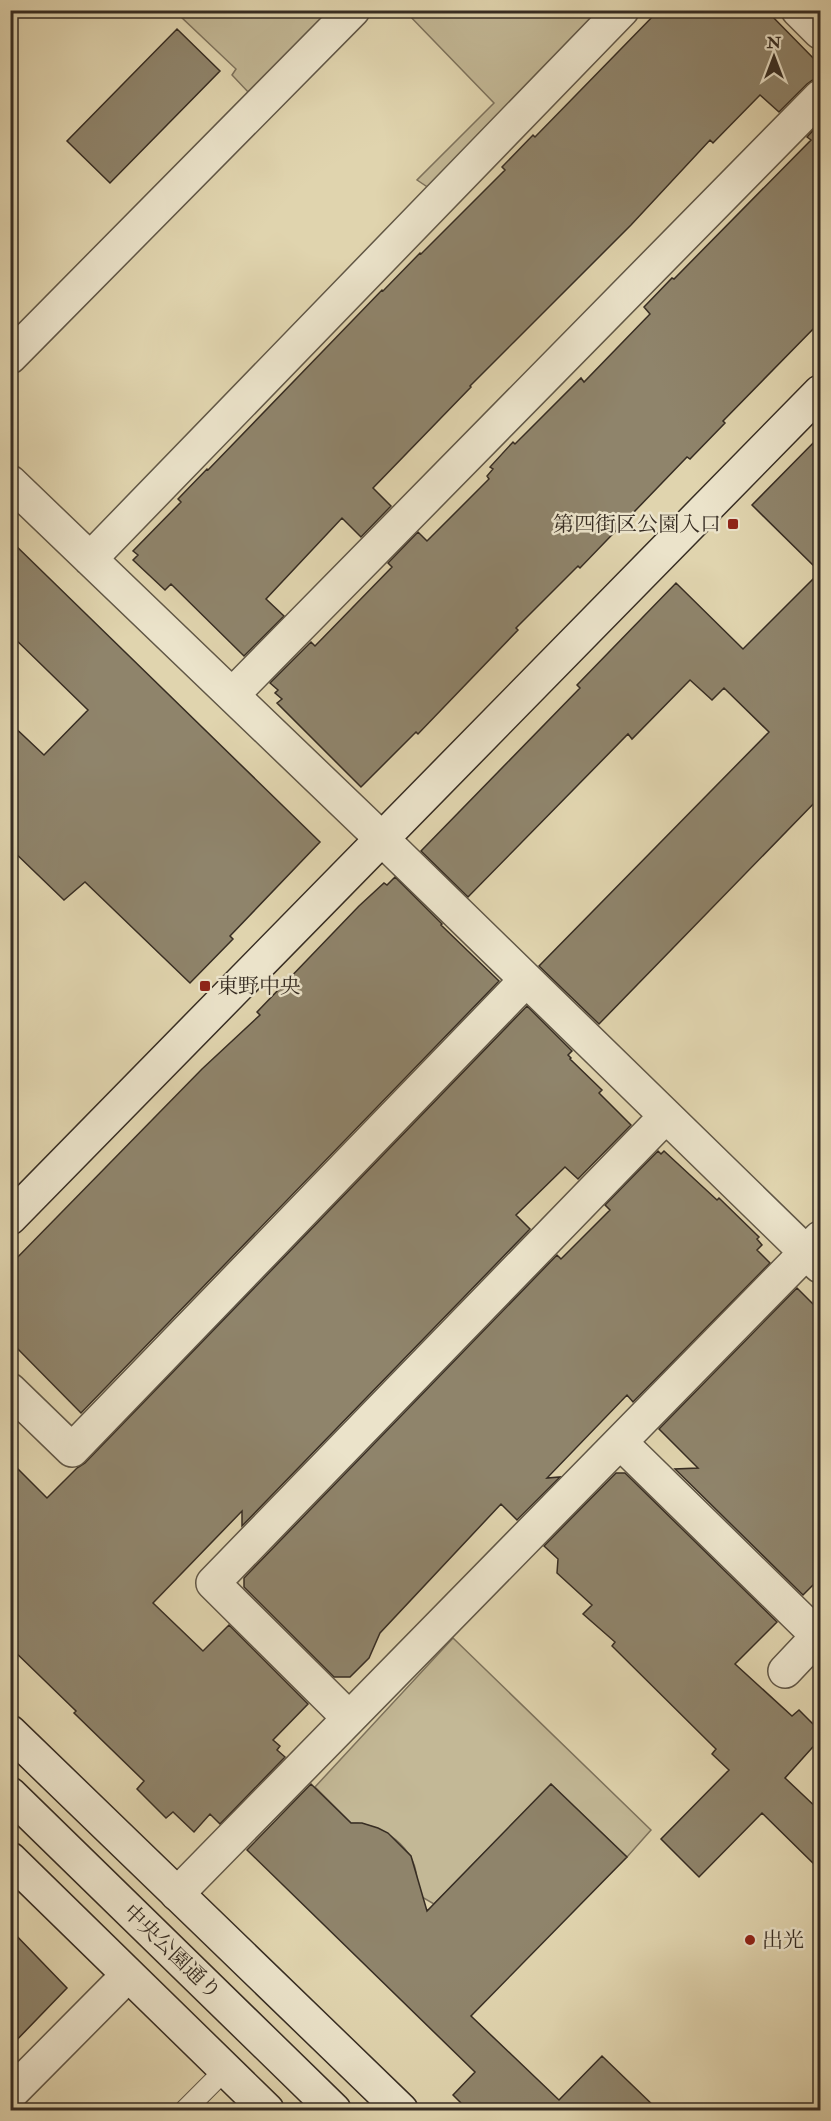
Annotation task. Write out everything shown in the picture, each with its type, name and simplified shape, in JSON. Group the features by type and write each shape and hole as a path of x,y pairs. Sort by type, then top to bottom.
{"street":[{"path":"10,357 353,10"},
{"path":"90,559 622,10"},
{"path":"798,10 820,32"},
{"path":"231,695 820,97"},
{"path":"11,1215 820,392"},
{"path":"10,482 382,839 665,1116 816,1252 620,1442 177,1893"},
{"path":"10,1390 72,1450 526,980"},
{"path":"349,1718 213,1583 665,1116"},
{"path":"620,1442 818,1636 785,1671"},
{"path":"10,1732 401,2110"},
{"name":"中央公園通り","path":"10,1794 334,2110"},
{"path":"10,1859 267,2110"},
{"path":"10,2094 128,1975"}],"lane":[{"path":"185,2110 225,2070"}],"shaded area":[{"path":"186,10 330,11 249,93 232,75 236,69 179,15"},
{"path":"405,11 601,11 432,190 417,180 494,103"},
{"path":"453,1638 651,1830 627,1857 551,1784 434,1904 415,1893 417,1879 415,1866 409,1854 400,1844 390,1835 377,1829 364,1824 351,1823 315,1787"}],"building":[{"path":"659,10 766,10 820,65 820,79 814,79 807,84 779,112 760,95 713,143 710,140 631,225 470,386 373,488 391,506 361,537 342,518 266,599 284,616 244,656 171,584 165,590 133,560 138,555 133,551 181,502 178,499 207,469 382,290 505,170 502,167 533,135 535,137"},
{"path":"177,29 220,71 110,183 67,141"},
{"path":"820,123 820,322 723,421 725,423 690,459 687,457 580,568 578,566 516,628 518,630 418,734 416,732 361,787 277,703 282,699 275,693 278,690 270,683 311,642 315,646 392,567 388,563 418,532 427,541 489,479 487,476 493,469 490,467 513,442 515,444 581,378 584,382 650,314 644,307 811,140 807,137"},
{"path":"820,436 820,572 752,505"},
{"path":"10,540 320,842 230,936 233,939 190,983 85,882 64,900 10,848 10,723 44,755 88,710 10,634"},
{"path":"820,572 820,797 599,1024 539,966 769,732 724,688 712,700 690,680 632,739 628,734 468,897 421,851 580,688 577,685 676,583 743,649"},
{"path":"395,877 499,981 81,1413 10,1341 10,1265 202,1069 260,1015 257,1012 359,906 384,883 387,885"},
{"path":"527,1006 572,1051 568,1055 570,1059 602,1090 599,1093 631,1125 578,1179 565,1167 516,1215 530,1229 242,1526 242,1511 153,1603 203,1651 229,1625 308,1704 273,1740 280,1746 277,1750 285,1757 220,1824 210,1814 194,1832 173,1812 166,1818 137,1789 144,1781 10,1647 10,1461 47,1498 85,1463"},
{"path":"658,1151 661,1154 664,1151 717,1200 719,1198 759,1237 757,1239 762,1245 757,1250 770,1263 633,1402 627,1395 547,1478 560,1477 517,1520 501,1504 380,1633 369,1658 350,1677 334,1677 244,1587 244,1578 557,1255 561,1259 610,1210 605,1205"},
{"path":"797,1288 820,1311 820,1578 803,1595 675,1469 698,1468 659,1429"},
{"path":"616,1473 625,1473 777,1622 735,1664 792,1716 799,1710 820,1731 820,1739 785,1778 820,1811 820,1870 762,1813 699,1877 661,1839 729,1770 712,1754 716,1749 612,1646 615,1642 583,1614 592,1605 557,1573 558,1559 544,1546"},
{"path":"311,1784 351,1823 362,1823 388,1833 411,1856 427,1911 551,1784 627,1857 471,2016 559,2100 602,2056 658,2110 468,2110 453,2095 475,2072 247,1850"},
{"path":"10,1929 67,1988 10,2047"}],"place":[{"name":"第四街区公園入口","path":"733,524"},
{"name":"東野中央","path":"205,986"},
{"name":"出光","path":"750,1940"}]}
